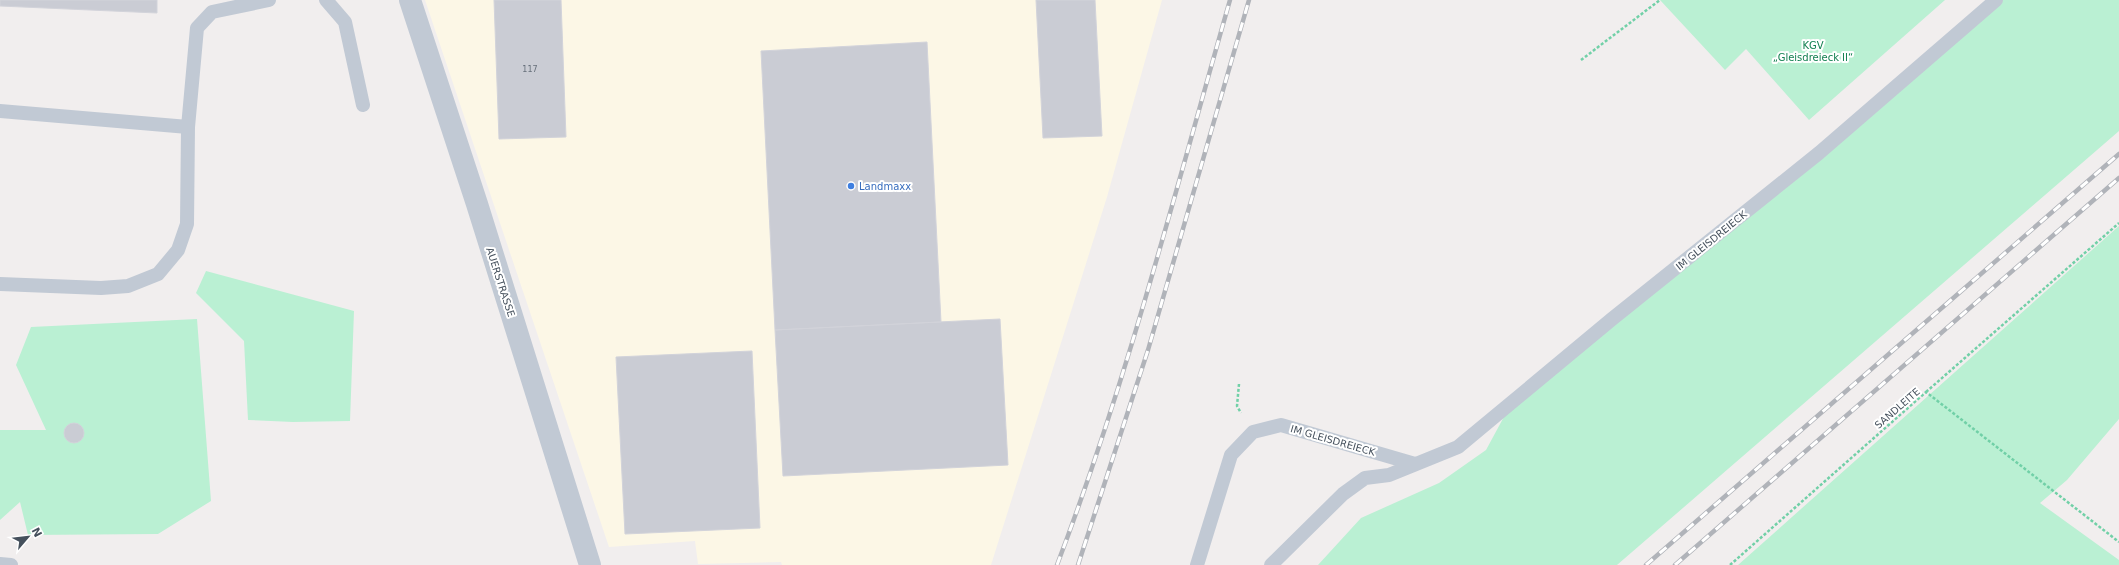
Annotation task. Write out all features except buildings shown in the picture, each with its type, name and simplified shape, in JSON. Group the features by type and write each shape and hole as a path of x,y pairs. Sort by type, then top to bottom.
{"street":[{"name":"AUERSTRASSE","path":"410,0 590,565"}],"lane":[{"path":"0,284 101,288 128,286 158,274 178,250 187,224 188,127 197,28 212,12 269,0"},
{"path":"326,0 345,22 363,105"},
{"name":"IM GLEISDREIECK","path":"1270,565 1343,494 1365,478 1389,475 1458,447 1612,319 1819,153 1996,0"},
{"path":"0,111 188,127"},
{"name":"IM GLEISDREIECK","path":"1253,432 1281,425 1416,464"},
{"path":"1197,565 1231,455 1253,432"},
{"path":"0,564 11,565"}],"path":[{"path":"1581,60 1660,0"},
{"path":"1926,392 2119,223"},
{"path":"1239,384 1237,406 1253,432"},
{"name":"SANDLEITE","path":"1730,565 1926,392 2119,542"}],"shaded area":[{"path":"425,0 1162,0 1107,197 991,565 782,565 781,562 698,564 695,541 609,547"}],"green space":[{"name":"KGV „Gleisdreieck II“","path":"1660,0 1945,0 1809,120 1746,49 1725,70"},
{"path":"1996,0 2119,0 2119,131 1617,565 1318,565 1361,518 1439,483 1486,450 1512,402"},
{"path":"2119,226 2119,419 2067,480 2040,503 2119,560 2119,565 1738,565"},
{"path":"206,271 354,311 350,421 293,422 248,420 244,341 196,293"},
{"path":"197,319 211,501 158,534 28,535 20,502 0,520 0,430 46,430 16,365 31,327"}],"railway":[{"path":"1057,565 1106,426 1150,284 1230,0"},
{"path":"1078,565 1148,350 1249,0"},
{"path":"1646,565 2119,154"},
{"path":"1675,565 2119,178"}],"place":[{"name":"Landmaxx","path":"851,186"}]}
